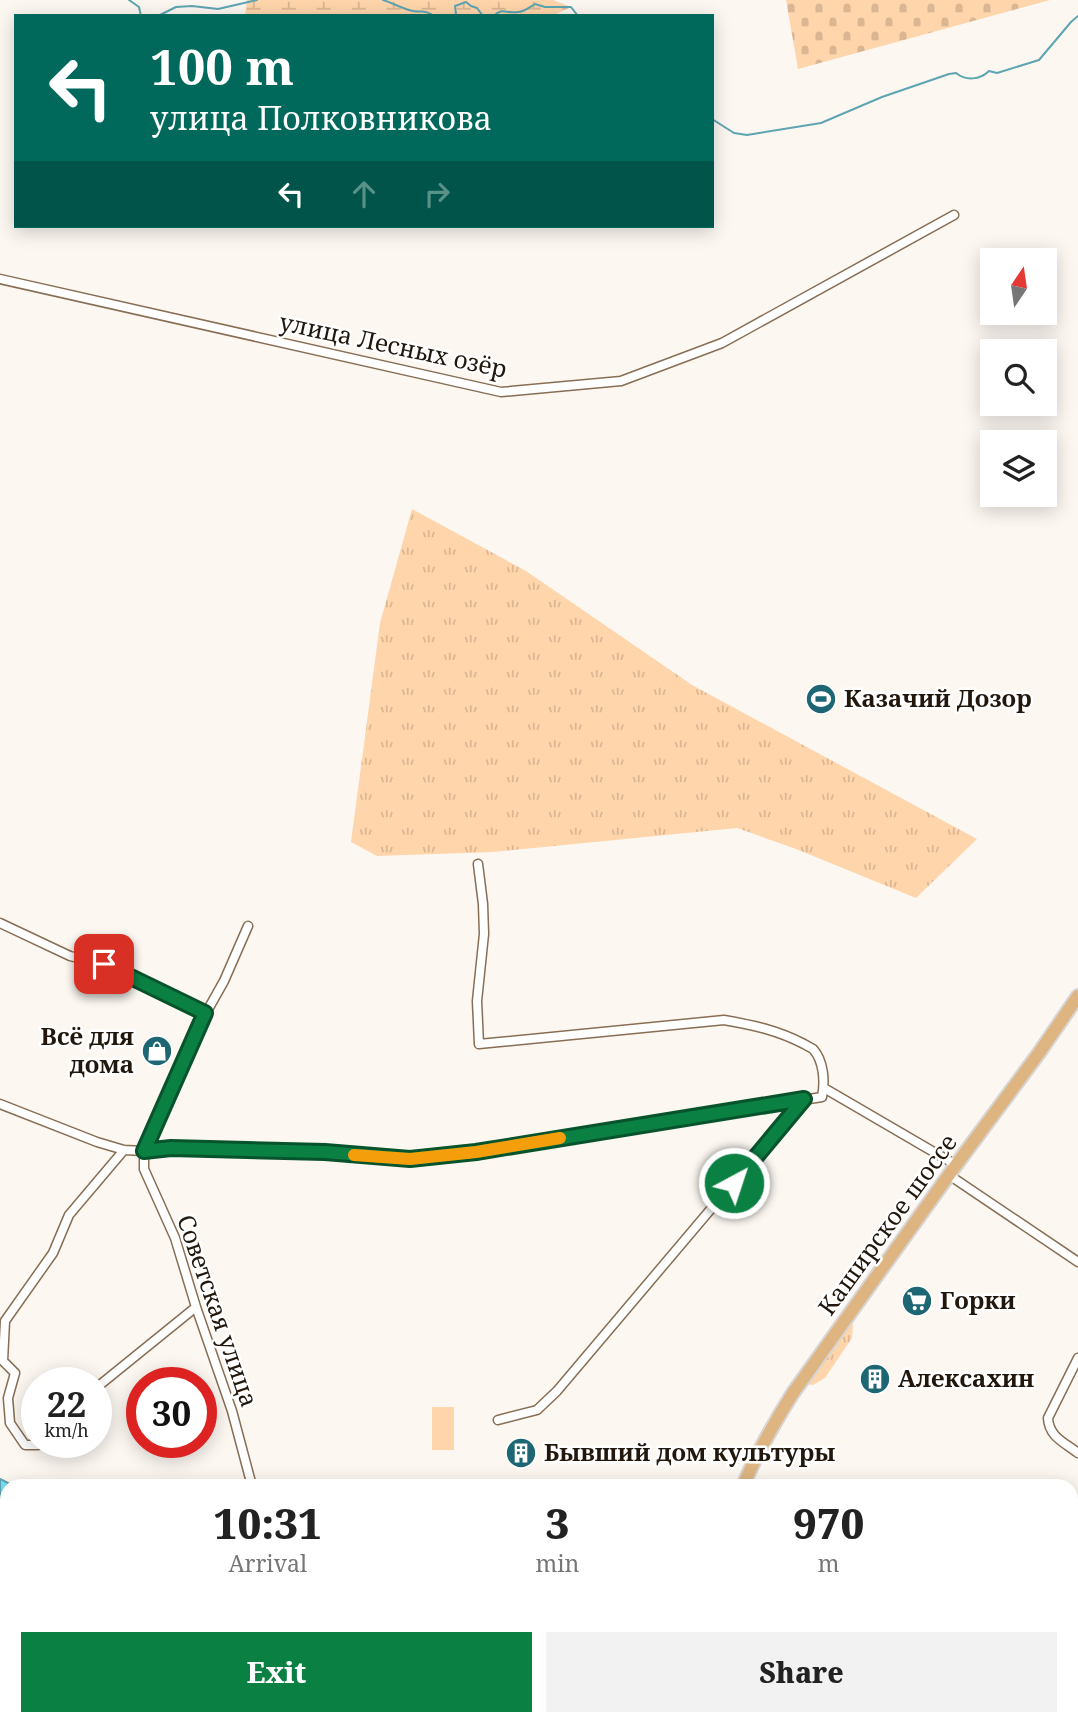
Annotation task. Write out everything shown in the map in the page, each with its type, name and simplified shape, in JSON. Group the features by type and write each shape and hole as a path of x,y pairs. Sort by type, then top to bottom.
{"main road":[{"name":"Каширское шоссе","path":"746,1479 793,1393 1078,996"}],"street":[{"name":"улица Лесных озёр","path":"0,279 501,392 621,381 722,343 954,215"},
{"path":"0,1104 124,1150 171,1148 325,1152 410,1159 476,1152 822,1097 823,1068 813,1049 760,1026 724,1020 480,1044 477,1001 484,934 478,864"},
{"path":"0,923 70,956 104,964 205,1013"},
{"path":"144,1151 205,1013 224,981 248,926"},
{"path":"824,1088 952,1170 1078,1262"},
{"path":"498,1420 537,1410 556,1391 804,1099"},
{"path":"21,1439 10,1423 8,1398 15,1373 3,1361 5,1321 53,1252 69,1215 124,1150"},
{"name":"Советская улица","path":"144,1151 144,1169 175,1238 232,1411 250,1479"},
{"path":"112,1375 196,1307"},
{"path":"1078,1358 1048,1418 1051,1433 1078,1453"}],"green space":[{"path":"247,0 553,0 571,7 556,14 245,14"},
{"path":"786,0 1050,0 798,69"},
{"path":"412,509 526,571 692,685 977,839 916,898 737,828 493,852 377,856 351,842 380,623"},
{"path":"851,1322 852,1338 825,1378 813,1385 807,1384"},
{"path":"432,1407 454,1407 454,1450 432,1450"}],"waterway":[{"path":"129,0 139,7 141,14"},
{"path":"162,14 176,7 218,9 257,0"},
{"path":"383,0 409,10 431,14"},
{"path":"456,14 455,6 466,2 482,14"},
{"path":"496,14 502,11 522,11 535,4 545,7 571,7 576,14"},
{"path":"714,120 734,133 747,135 821,123 882,97 949,74 977,78 989,71 997,73 1039,60 1078,16"}],"slow traffic":[{"path":"354,1155 410,1159 476,1152 560,1138"}],"place":[{"name":"Казачий Дозор","path":"821,699"},
{"name":"Всё для дома","path":"157,1051"},
{"name":"Горки","path":"917,1301"},
{"name":"Алексахин","path":"875,1379"},
{"name":"Бывший дом культуры","path":"521,1453"}],"route":[{"path":"104,964 205,1013 144,1151 171,1148 325,1152 410,1159 476,1152 804,1099 734,1183"}]}
